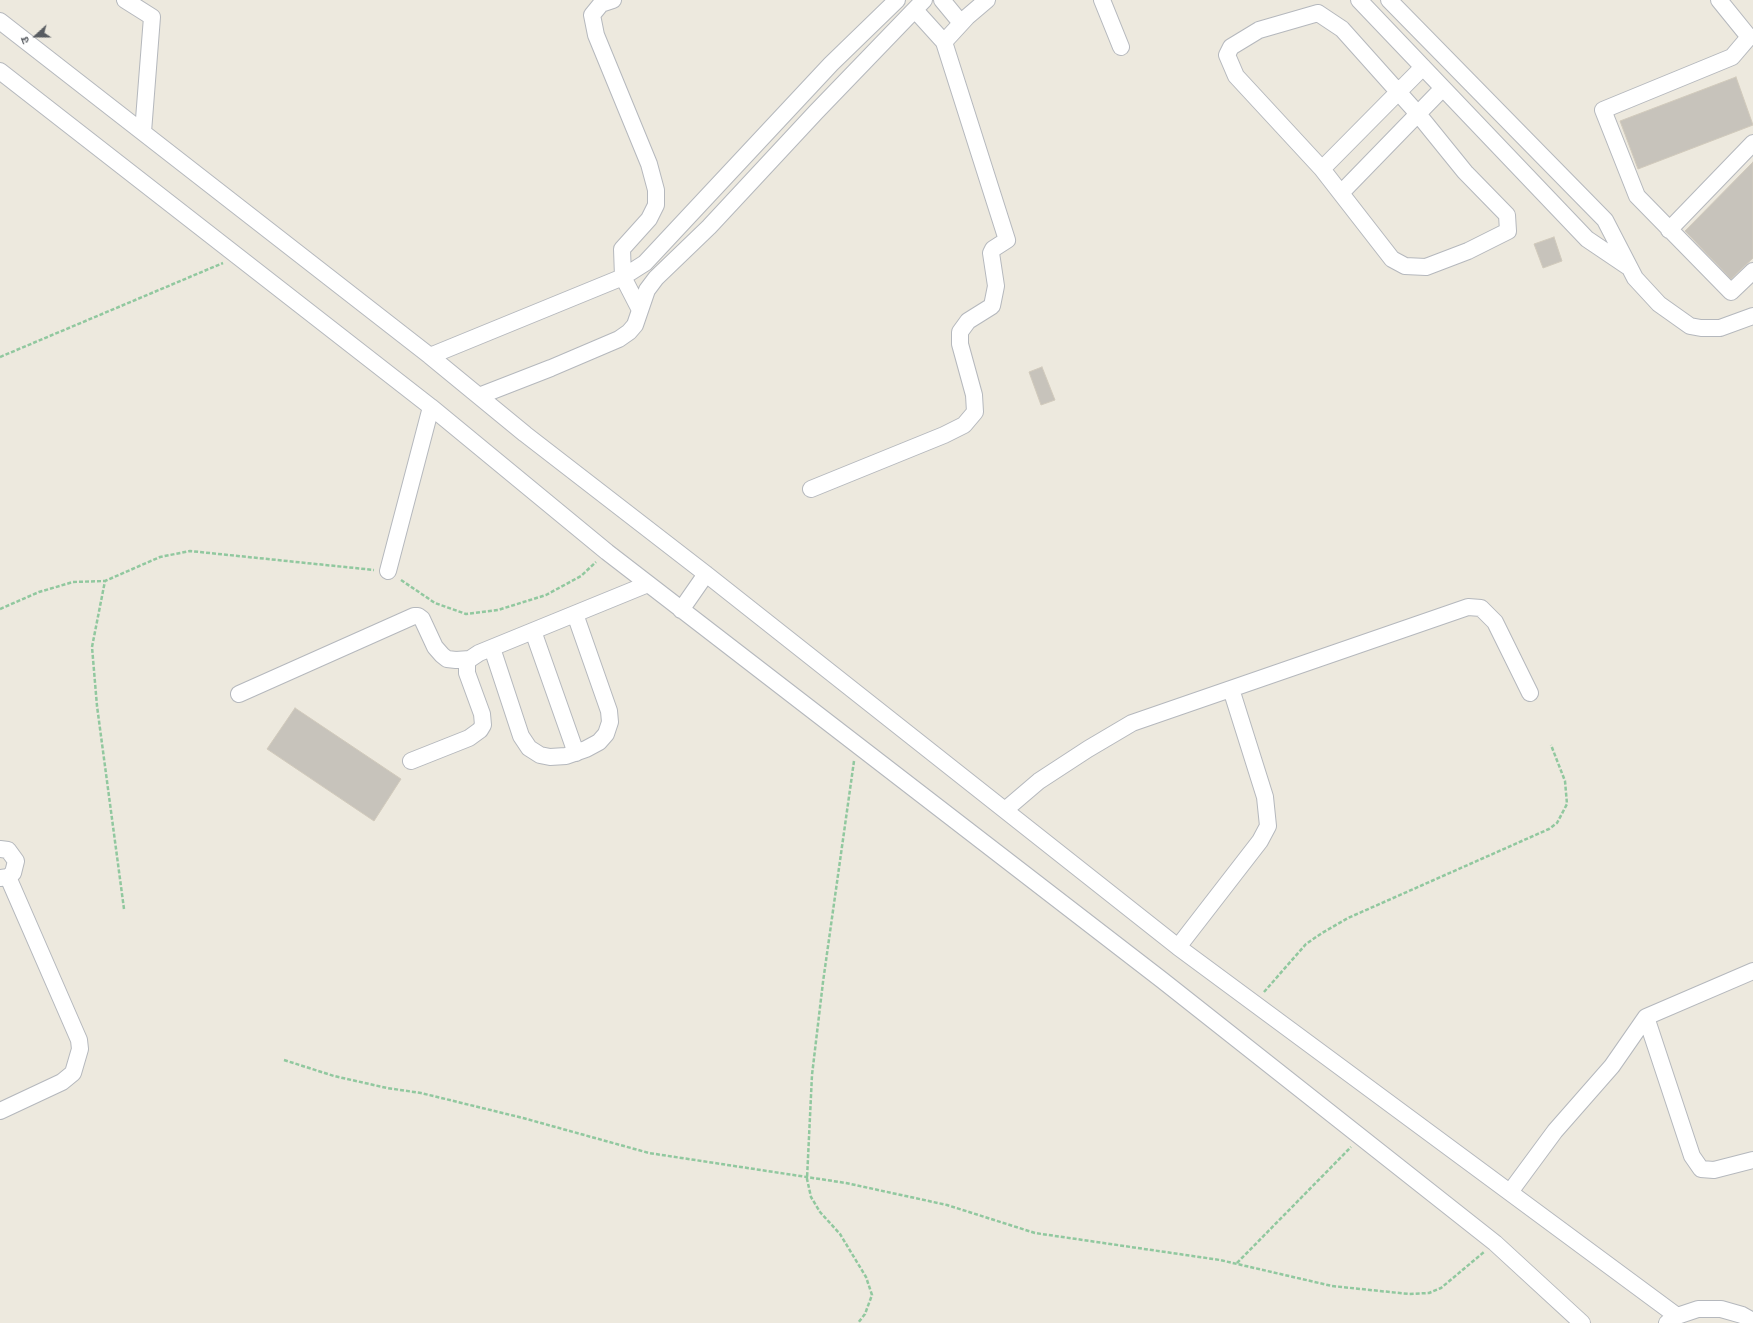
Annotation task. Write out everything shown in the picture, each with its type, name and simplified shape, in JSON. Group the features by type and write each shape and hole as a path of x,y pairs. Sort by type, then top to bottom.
{"street":[{"path":"613,0 601,4 592,15 596,35 649,164 656,190 656,205 649,219 622,250 623,277 640,310"},
{"path":"430,356 623,277 645,263 831,64 896,0"},
{"path":"942,0 961,23"},
{"path":"944,42 961,23 987,0"},
{"path":"1102,0 1120,47"},
{"path":"1359,0 1587,239 1628,267"},
{"path":"1389,0 1606,220 1628,267 1635,278 1659,304 1690,326 1701,328 1720,328 1753,316"},
{"path":"1719,0 1751,37 1732,57 1603,110 1637,196 1731,292 1753,271"},
{"path":"134,2 152,17 143,132"},
{"path":"480,396 619,339 629,332 635,325 647,290 656,278 709,227 920,5 944,42 1007,240 993,249 991,253 996,286 992,306 968,321 960,332 960,344 974,395 975,412 964,425 944,435 811,489"},
{"path":"1318,13 1342,29 1398,92 1418,114 1465,172 1507,215 1508,231 1468,251 1426,267 1405,266 1392,259 1322,169 1236,76 1227,55 1231,47 1259,30 1318,13"},
{"path":"0,21 430,356 525,434 706,574 1178,947 1510,1192 1672,1320 1698,1309 1721,1309 1749,1315"},
{"path":"1322,169 1423,67"},
{"path":"0,71 431,407 607,552 1162,980 1495,1243 1575,1320"},
{"path":"1341,193 1443,88"},
{"path":"1669,230 1753,143"},
{"path":"388,571 431,407"},
{"path":"681,610 706,574"},
{"path":"239,694 414,616 418,616 424,622 435,647 442,655 452,659 470,658 648,584"},
{"path":"1005,810 1040,781 1088,749 1132,723 1468,607 1480,608 1495,622 1530,693"},
{"path":"492,648 521,736 529,748 550,757 566,756 576,753 599,742 606,734 610,722 609,711 575,614"},
{"path":"533,631 576,753"},
{"path":"411,761 468,738 480,730 483,725 482,714 467,673 467,663 470,658"},
{"path":"1178,947 1260,842 1268,826 1265,797 1231,689"},
{"path":"0,849 8,850 16,861 13,873 4,878 79,1040 80,1049 74,1072 62,1082 0,1111"},
{"path":"1510,1192 1555,1131 1612,1066 1646,1017 1753,971"},
{"path":"1646,1017 1692,1156 1701,1169 1714,1170 1753,1160"}],"path":[{"path":"0,357 239,257"},
{"path":"0,609 39,592 73,582 104,581 160,557 190,551 388,571 435,603 466,614 498,610 546,595 581,576 607,552"},
{"path":"104,581 92,647 97,706 124,909"},
{"path":"857,745 822,990 812,1075 808,1177 811,1198 820,1212 840,1234 866,1277 872,1295 865,1314 858,1323"},
{"path":"1255,1003 1306,944 1322,933 1348,918 1549,829 1557,823 1566,804 1565,781 1551,745"},
{"path":"284,1060 334,1076 387,1088 421,1093 516,1116 649,1153 846,1183 947,1205 1035,1233 1236,1264 1332,1286 1409,1294 1429,1293 1441,1288 1495,1243"},
{"path":"1236,1264 1361,1137"}],"building":[{"path":"1736,77 1753,125 1638,169 1620,121"},
{"path":"1753,162 1753,258 1731,279 1685,231"},
{"path":"1554,237 1562,261 1543,268 1534,244"},
{"path":"1042,367 1055,400 1041,405 1029,372"},
{"path":"295,708 401,779 374,821 267,749"}]}
